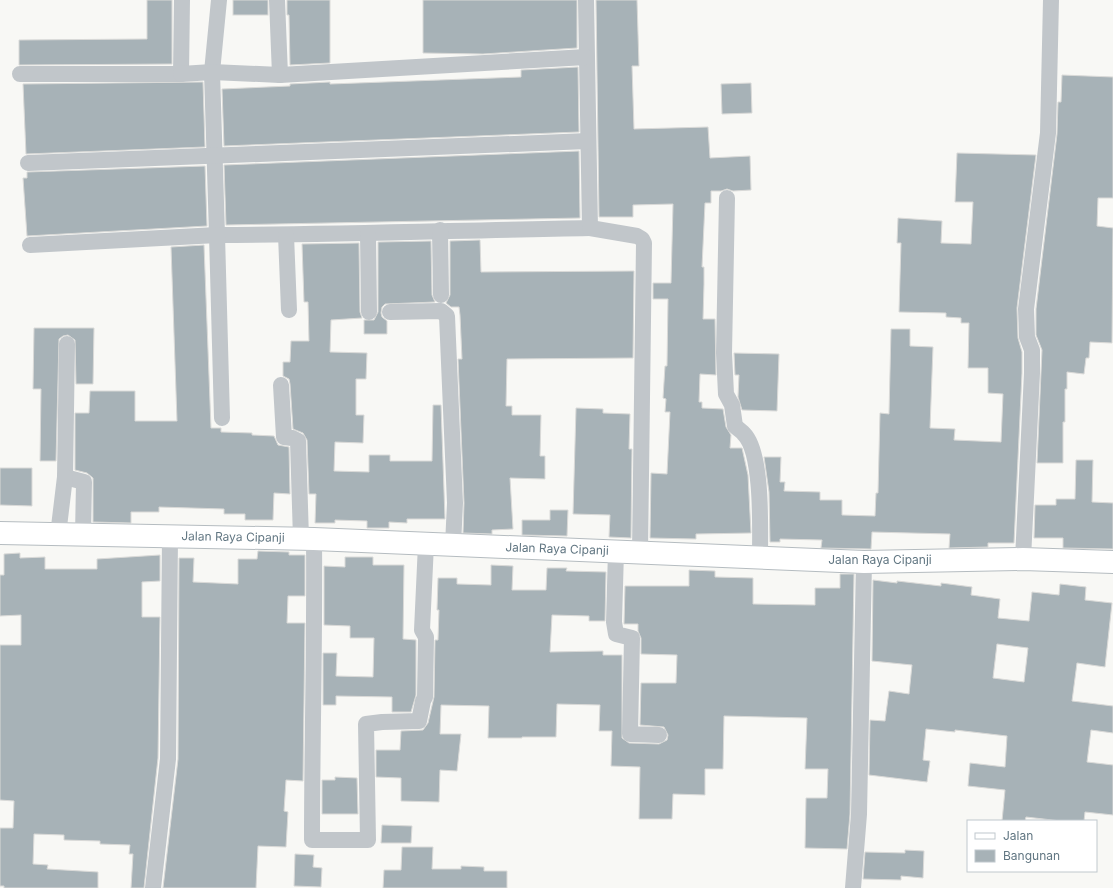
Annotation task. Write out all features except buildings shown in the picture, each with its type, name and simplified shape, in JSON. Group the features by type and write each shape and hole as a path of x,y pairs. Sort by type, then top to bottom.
{"main road":[{"name":"Jalan Raya Cipanji","path":"0,534 308,539 864,562 1023,559 1113,562"}],"street":[{"path":"181,74 182,0"},
{"path":"219,0 212,72 222,418"},
{"path":"277,0 280,75"},
{"path":"586,0 590,228"},
{"path":"1023,559 1032,373 1032,350 1027,337 1026,309 1048,133 1051,0"},
{"path":"20,74 181,74 212,72 280,75 586,57"},
{"path":"28,162 588,141"},
{"path":"726,198 724,331 726,394 732,405 735,426 745,434 750,444 760,486 760,557"},
{"path":"30,245 217,236 368,234 440,230 590,228 637,236 642,239 644,243 640,552"},
{"path":"440,230 441,296"},
{"path":"368,234 369,312"},
{"path":"286,235 289,310"},
{"path":"390,312 441,311 447,316 455,503 453,545"},
{"path":"58,535 66,477 67,344"},
{"path":"281,385 284,437 292,438 298,441 308,539 315,659 312,840 368,840 366,724 382,722 419,722 425,697 426,637 422,630 426,544"},
{"path":"66,477 84,482 84,535"},
{"path":"153,888 168,759 170,536"},
{"path":"616,551 614,622 616,634 632,638 630,734 659,735"},
{"path":"853,888 859,814 864,562"}]}
